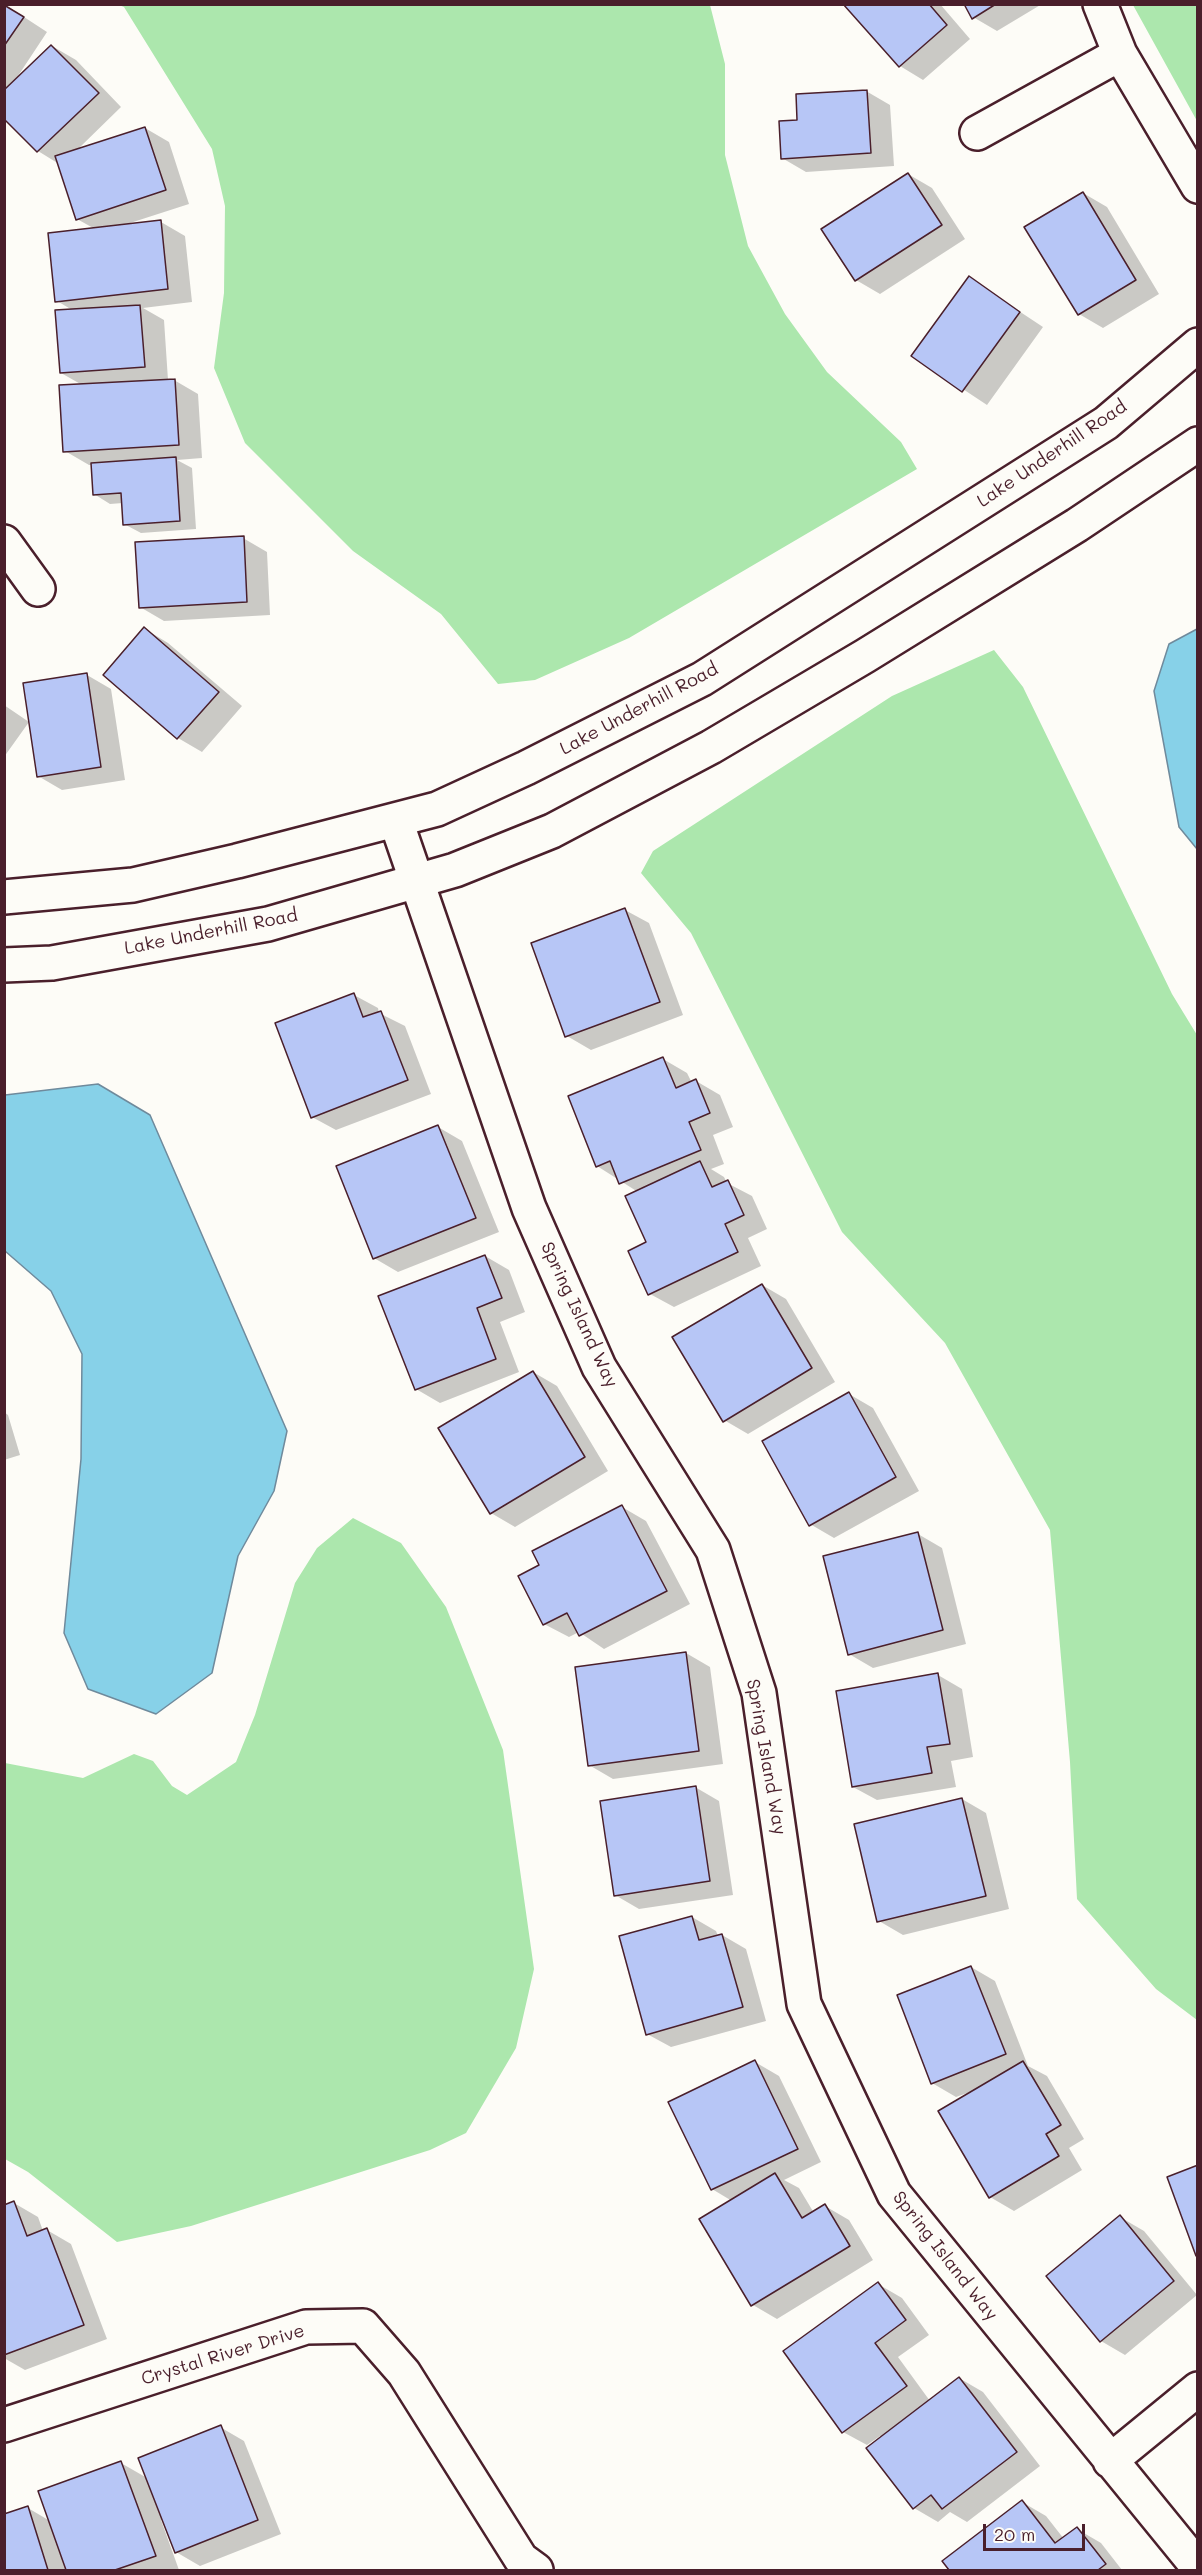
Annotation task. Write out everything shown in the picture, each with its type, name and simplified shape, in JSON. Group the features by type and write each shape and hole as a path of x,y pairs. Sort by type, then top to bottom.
{"street":[{"path":"1101,4 1120,54 1197,186"},
{"path":"976,133 1120,54"},
{"name":"Lake Underhill Road","path":"4,897 134,885 396,821 437,809 526,768 702,679 1106,423 1197,345"},
{"name":"Lake Underhill Road","path":"4,965 52,963 268,924 416,883 552,831 711,747 865,656 1077,525 1197,444"},
{"path":"4,542 38,589"},
{"name":"Spring Island Way","path":"396,821 529,1208 598,1366 713,1550 759,1693 804,2004 894,2194 1197,2567"},
{"name":"Crystal River Drive","path":"4,2425 306,2327 363,2326 404,2373 521,2559 536,2571"},
{"path":"1110,2462 1197,2389"}],"green space":[{"path":"119,5 710,5 725,64 725,155 748,246 785,314 827,372 901,442 917,469 629,638 535,680 498,684 441,614 353,551 245,443 214,368 224,293 225,206 212,149 124,7"},
{"path":"1133,5 1197,5 1197,121"},
{"path":"994,650 1023,687 1172,994 1197,1035 1197,2020 1156,1989 1077,1899 1070,1762 1050,1530 945,1343 842,1232 691,933 641,873 653,851 892,696"},
{"path":"353,1518 401,1543 446,1607 503,1750 534,1969 516,2048 466,2133 430,2150 191,2226 117,2242 28,2172 5,2159 5,1763 83,1778 134,1754 153,1761 172,1786 187,1795 236,1762 255,1715 295,1583 317,1548"}],"water":[{"path":"1197,629 1197,849 1179,827 1154,691 1169,644"},
{"path":"98,1084 150,1115 287,1431 274,1491 238,1556 212,1673 156,1714 88,1689 64,1633 81,1459 82,1354 51,1291 5,1251 5,1095"}],"building":[{"path":"843,4 929,4 947,25 899,67"},
{"path":"964,4 996,4 972,19"},
{"path":"4,5 24,17 4,46"},
{"path":"51,45 99,93 37,152 4,119 4,90"},
{"path":"867,90 871,153 781,159 779,121 797,120 796,94"},
{"path":"145,127 166,190 76,220 55,156"},
{"path":"908,173 942,225 855,281 821,229"},
{"path":"1083,192 1136,280 1078,315 1024,227"},
{"path":"161,220 168,289 55,302 48,233"},
{"path":"969,276 1020,312 962,392 911,356"},
{"path":"140,305 145,367 60,373 55,310"},
{"path":"175,379 179,445 63,452 59,385"},
{"path":"176,457 180,521 123,525 121,493 93,495 91,463"},
{"path":"244,536 247,602 139,608 135,542"},
{"path":"144,627 219,692 177,739 103,675"},
{"path":"87,673 101,767 37,777 23,683"},
{"path":"625,908 660,1002 565,1037 531,943"},
{"path":"354,993 363,1017 381,1011 408,1080 311,1118 275,1023"},
{"path":"663,1057 676,1088 696,1079 710,1113 689,1122 701,1150 619,1184 610,1161 596,1167 568,1096"},
{"path":"438,1125 476,1218 373,1259 336,1166"},
{"path":"700,1161 712,1187 728,1180 744,1215 725,1224 738,1252 648,1295 628,1251 646,1242 625,1196"},
{"path":"485,1255 502,1298 477,1308 496,1359 415,1390 378,1296"},
{"path":"762,1284 812,1368 723,1422 672,1337"},
{"path":"533,1371 585,1457 490,1514 438,1428"},
{"path":"849,1392 896,1477 809,1526 762,1441"},
{"path":"622,1505 667,1591 579,1636 567,1613 543,1625 518,1576 539,1565 532,1551"},
{"path":"918,1532 943,1630 848,1655 823,1556"},
{"path":"686,1652 699,1751 588,1766 575,1667"},
{"path":"938,1673 950,1744 927,1747 932,1773 852,1787 836,1691"},
{"path":"696,1786 710,1881 614,1896 600,1801"},
{"path":"962,1798 986,1896 877,1922 854,1824"},
{"path":"692,1916 699,1940 722,1934 743,2007 646,2035 619,1936"},
{"path":"971,1966 1006,2054 931,2084 897,1995"},
{"path":"755,2060 798,2149 711,2190 668,2102"},
{"path":"1023,2061 1061,2125 1046,2134 1059,2156 989,2198 938,2111"},
{"path":"1198,2165 1198,2256 1196,2256 1167,2177"},
{"path":"775,2173 802,2218 825,2204 850,2246 751,2306 699,2219"},
{"path":"14,2201 27,2236 47,2228 84,2325 4,2355 4,2205"},
{"path":"1120,2215 1174,2281 1100,2342 1046,2276"},
{"path":"878,2282 906,2320 875,2343 907,2386 842,2433 783,2351"},
{"path":"959,2377 1017,2452 942,2509 931,2495 913,2509 866,2448"},
{"path":"221,2425 258,2520 175,2553 138,2458"},
{"path":"121,2461 156,2556 115,2570 66,2570 38,2491"},
{"path":"1022,2500 1055,2543 1077,2527 1106,2564 1098,2570 949,2570 942,2561"},
{"path":"28,2506 48,2570 4,2570 4,2514"}]}
